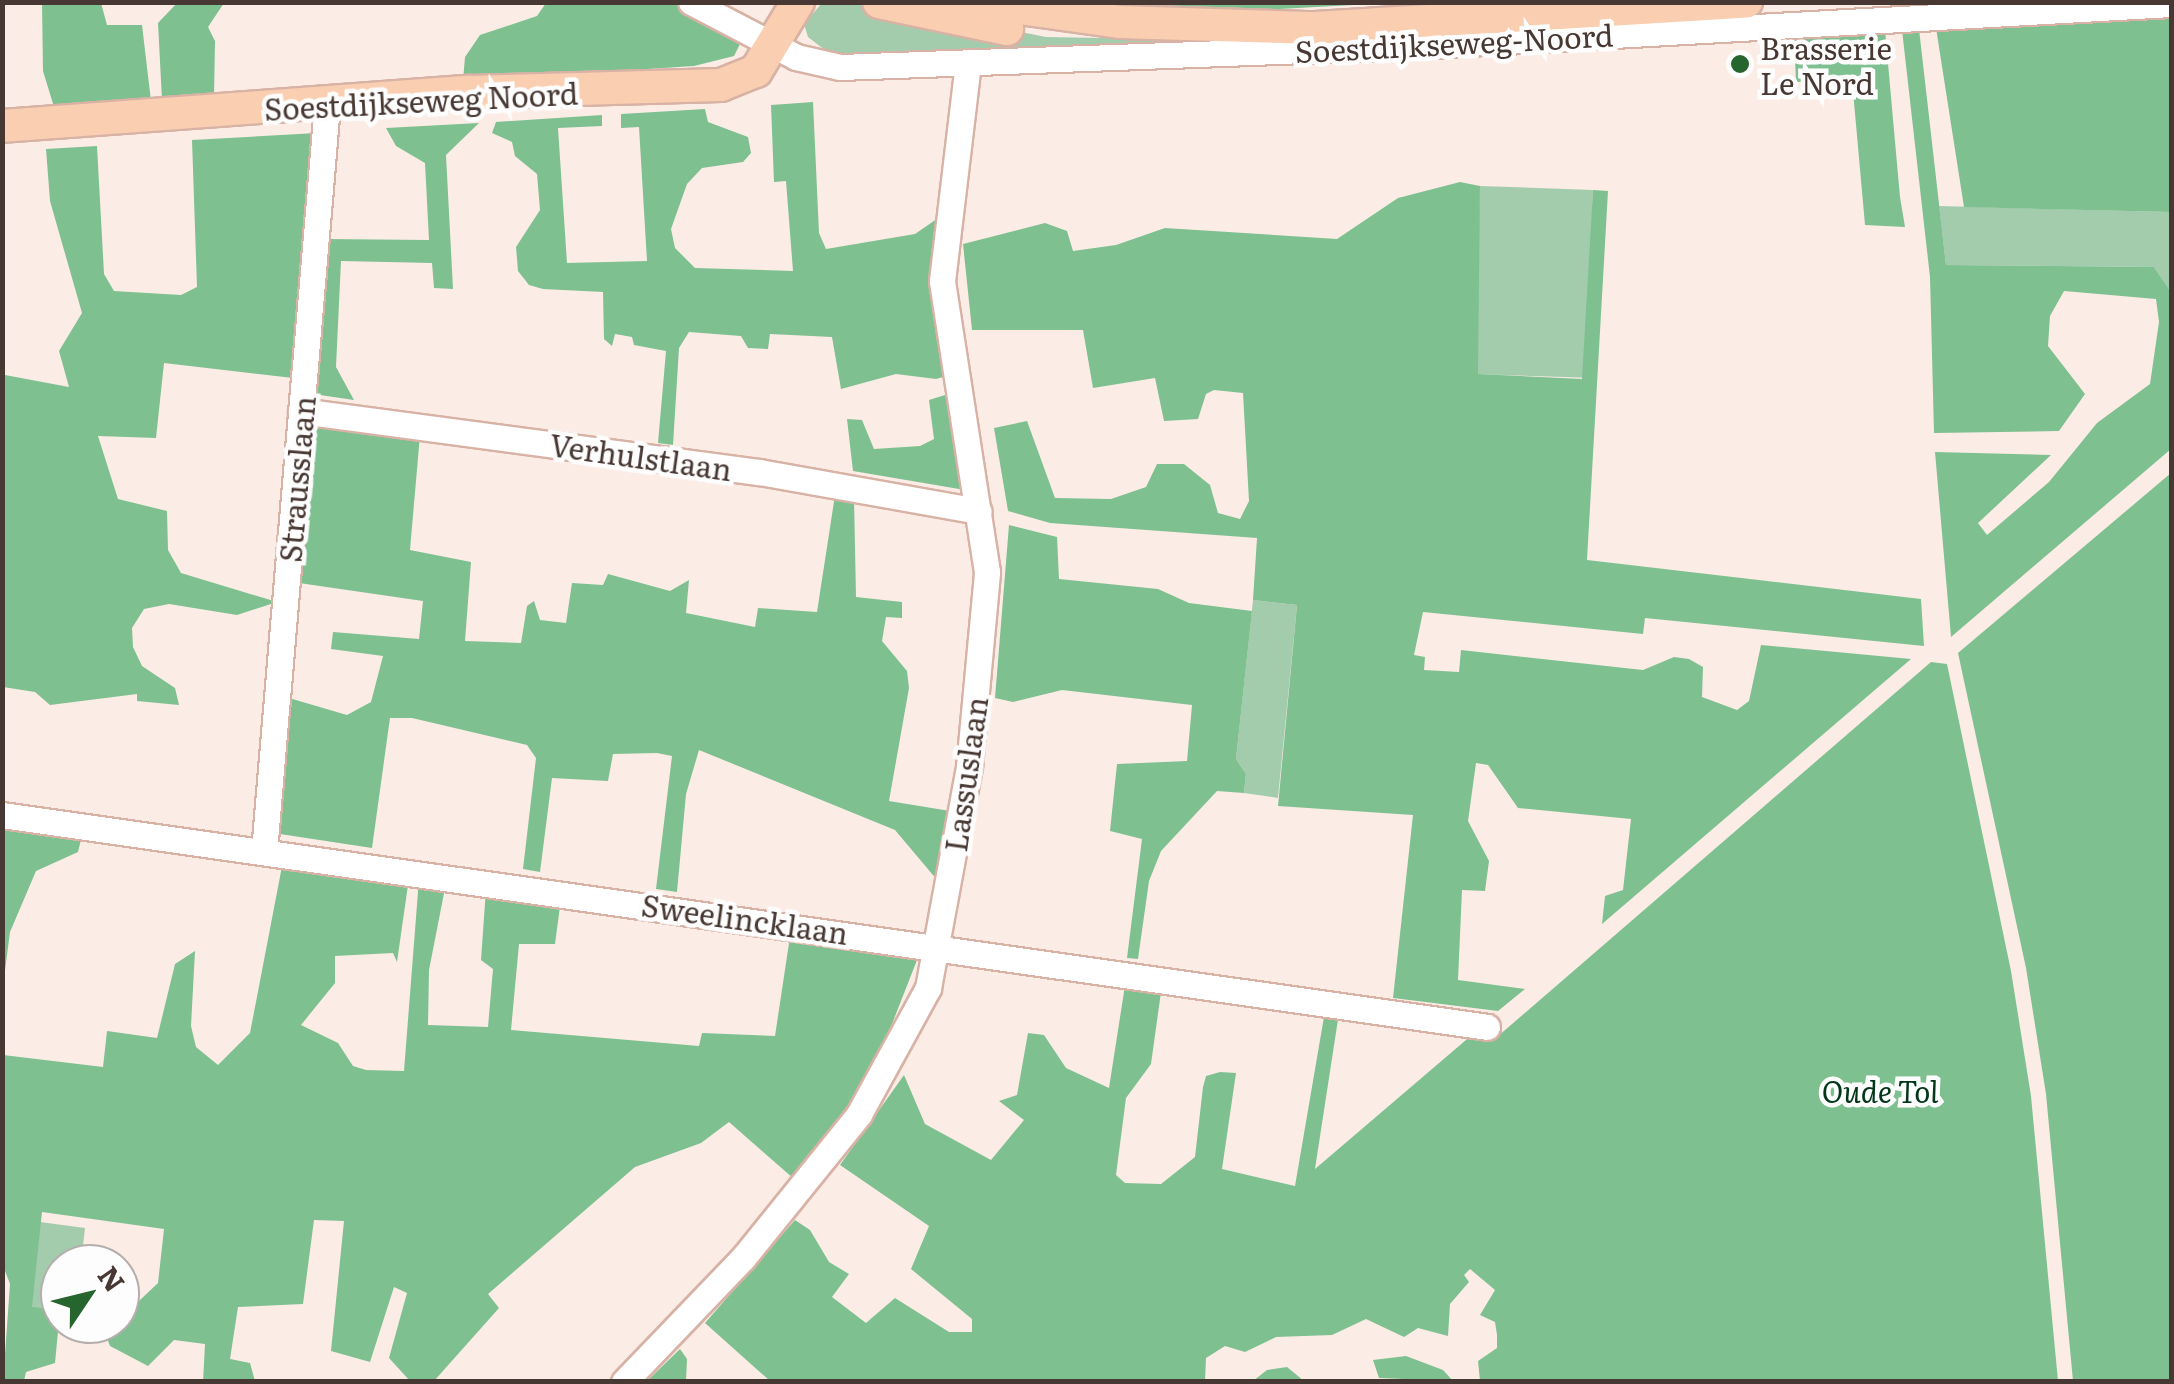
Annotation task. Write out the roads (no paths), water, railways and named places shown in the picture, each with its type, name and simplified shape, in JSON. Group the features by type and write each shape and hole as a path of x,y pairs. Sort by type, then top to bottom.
{"main road":[{"name":"Soestdijkseweg Noord","path":"2,126 469,92 720,85 756,72 778,45 798,2"},
{"path":"879,2 984,26 1112,41 1278,36 1315,28"},
{"path":"976,2 1120,22 1315,28 1746,2"}],"street":[{"path":"691,2 778,45"},
{"name":"Soestdijkseweg-Noord","path":"778,45 814,64 968,63 1415,46 2172,4"},
{"name":"Lassuslaan","path":"624,1382 743,1258 858,1114 928,988 969,767 986,572 980,510 942,281 968,63"},
{"name":"Strausslaan","path":"264,852 328,105"},
{"name":"Verhulstlaan","path":"302,411 759,472 980,510"},
{"name":"Sweelincklaan","path":"2,816 939,945 1487,1027"}],"place":[{"name":"Brasserie Le Nord","path":"1740,64"}],"park label":[{"name":"Oude Tol","path":"1880,1090"}]}
